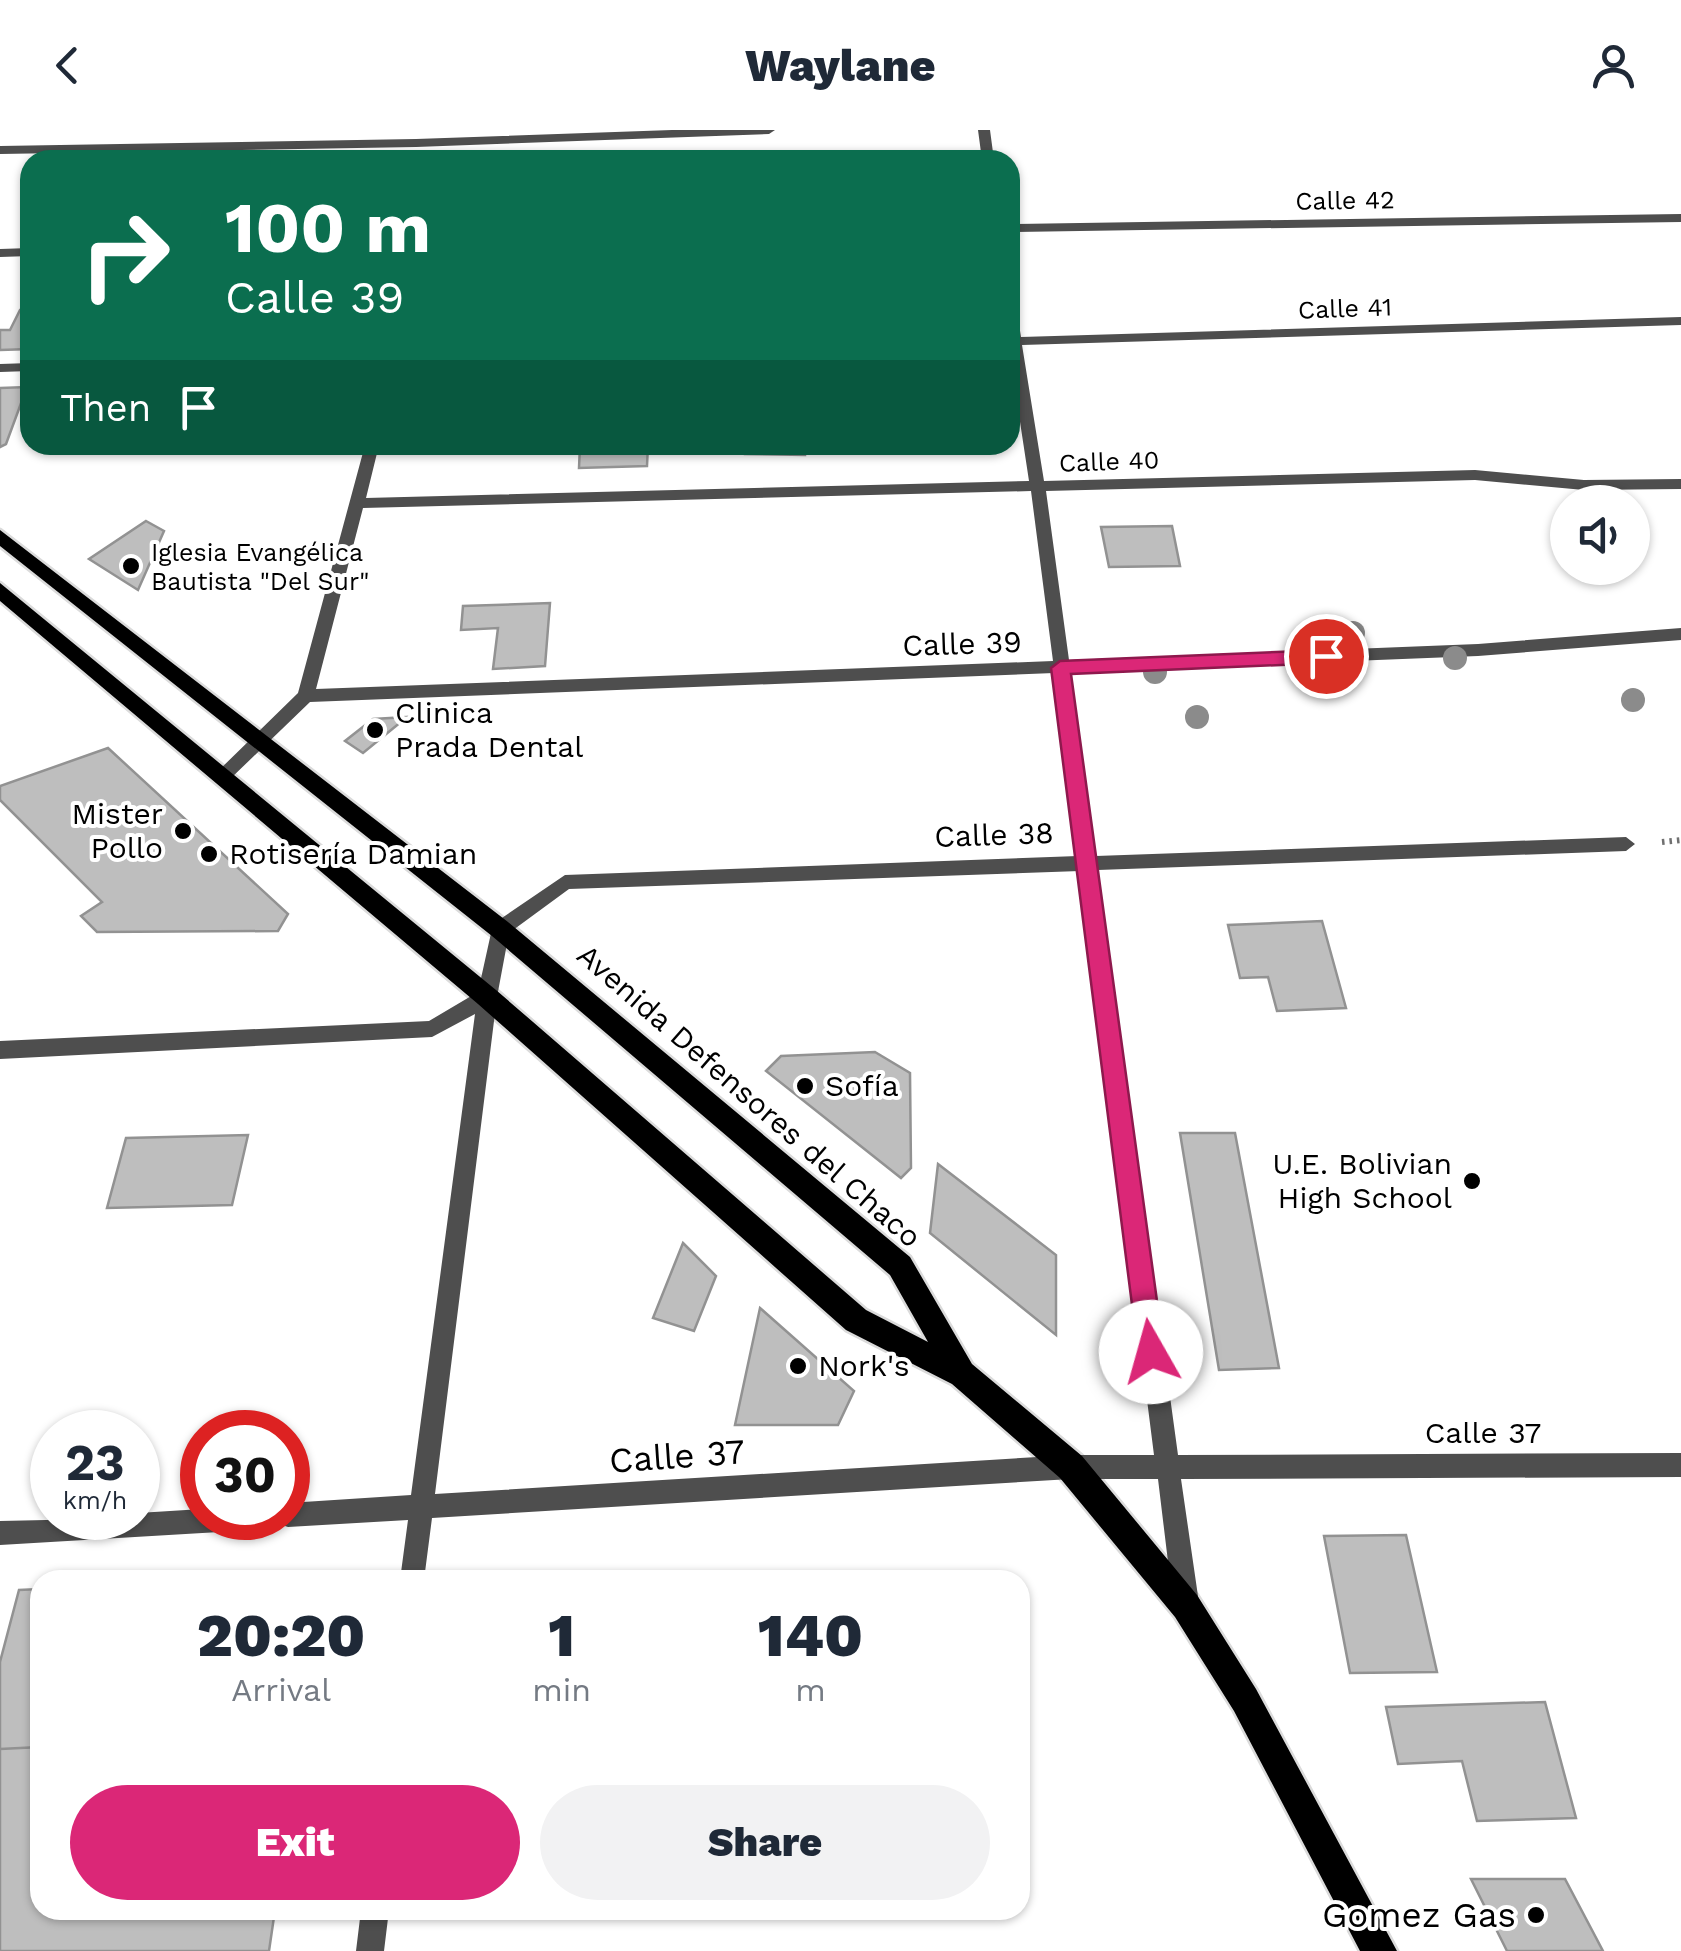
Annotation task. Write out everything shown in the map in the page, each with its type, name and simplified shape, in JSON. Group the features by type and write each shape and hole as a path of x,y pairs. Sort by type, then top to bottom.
{"main road":[{"name":"Avenida Defensores del Chaco","path":"0,536 500,929 900,1266 962,1374"},
{"path":"0,590 487,997 856,1320 962,1374 1071,1467 1186,1606 1245,1700 1379,1951"}],"street":[{"path":"180,150 456,136 769,130"},
{"name":"Calle 42","path":"1020,228 1681,218"},
{"name":"Calle 41","path":"1020,341 1681,321"},
{"path":"1020,386 1038,488 1186,1606"},
{"path":"223,775 306,696 370,455"},
{"name":"Calle 40","path":"358,503 1475,476 1584,485 1681,484"},
{"name":"Calle 39","path":"306,696 1478,650 1681,634"},
{"name":"Calle 38","path":"500,929 565,882 1626,844"},
{"path":"413,1570 487,997 500,929"},
{"path":"0,1050 432,1028 487,997"},
{"name":"Calle 37","path":"310,1514 1071,1467 1681,1465"},
{"path":"0,1533 180,1522"},
{"path":"370,1951 373,1920"}],"building":[{"path":"20,310 20,349 0,350 0,330 10,330"},
{"path":"20,387 20,406 6,444 0,447 0,388"},
{"path":"580,455 648,455 647,466 579,468"},
{"path":"146,521 164,531 138,590 89,559"},
{"path":"1172,526 1180,566 1109,567 1101,527"},
{"path":"550,603 545,666 493,669 498,628 461,630 463,606"},
{"name":"Clinica Prada Dental","path":"407,717 363,753 345,741 373,719"},
{"path":"108,748 288,914 278,931 97,932 81,916 102,902 0,800 0,786"},
{"path":"1322,921 1346,1008 1277,1011 1268,977 1240,978 1228,925"},
{"path":"875,1052 910,1073 911,1168 901,1178 766,1071 781,1056"},
{"path":"1180,1133 1235,1133 1279,1368 1219,1370"},
{"path":"248,1135 232,1205 107,1208 126,1138"},
{"path":"938,1164 1056,1255 1056,1335 930,1233"},
{"path":"683,1243 716,1276 694,1331 653,1318"},
{"path":"760,1308 854,1391 838,1425 735,1425"},
{"path":"1406,1535 1437,1672 1350,1673 1324,1536"},
{"path":"30,1589 30,1748 0,1749 0,1662 19,1590"},
{"path":"1545,1702 1576,1818 1477,1821 1462,1761 1398,1764 1386,1707"},
{"path":"30,1748 30,1920 274,1920 269,1951 0,1951 0,1749"},
{"name":"Gomez Gas","path":"1471,1879 1565,1879 1603,1951 1507,1951"}],"place":[{"name":"Iglesia Evangélica Bautista \"Del Sur\"","path":"131,566"},
{"name":"Clinica Prada Dental","path":"375,730"},
{"name":"Mister Pollo","path":"183,831"},
{"name":"Rotisería Damian","path":"209,854"},
{"name":"Sofía","path":"805,1086"},
{"name":"U.E. Bolivian High School","path":"1472,1181"},
{"name":"Nork's","path":"798,1366"},
{"name":"Gomez Gas","path":"1536,1915"}],"route":[{"path":"1151,1352 1060,668 1326,656"}]}
